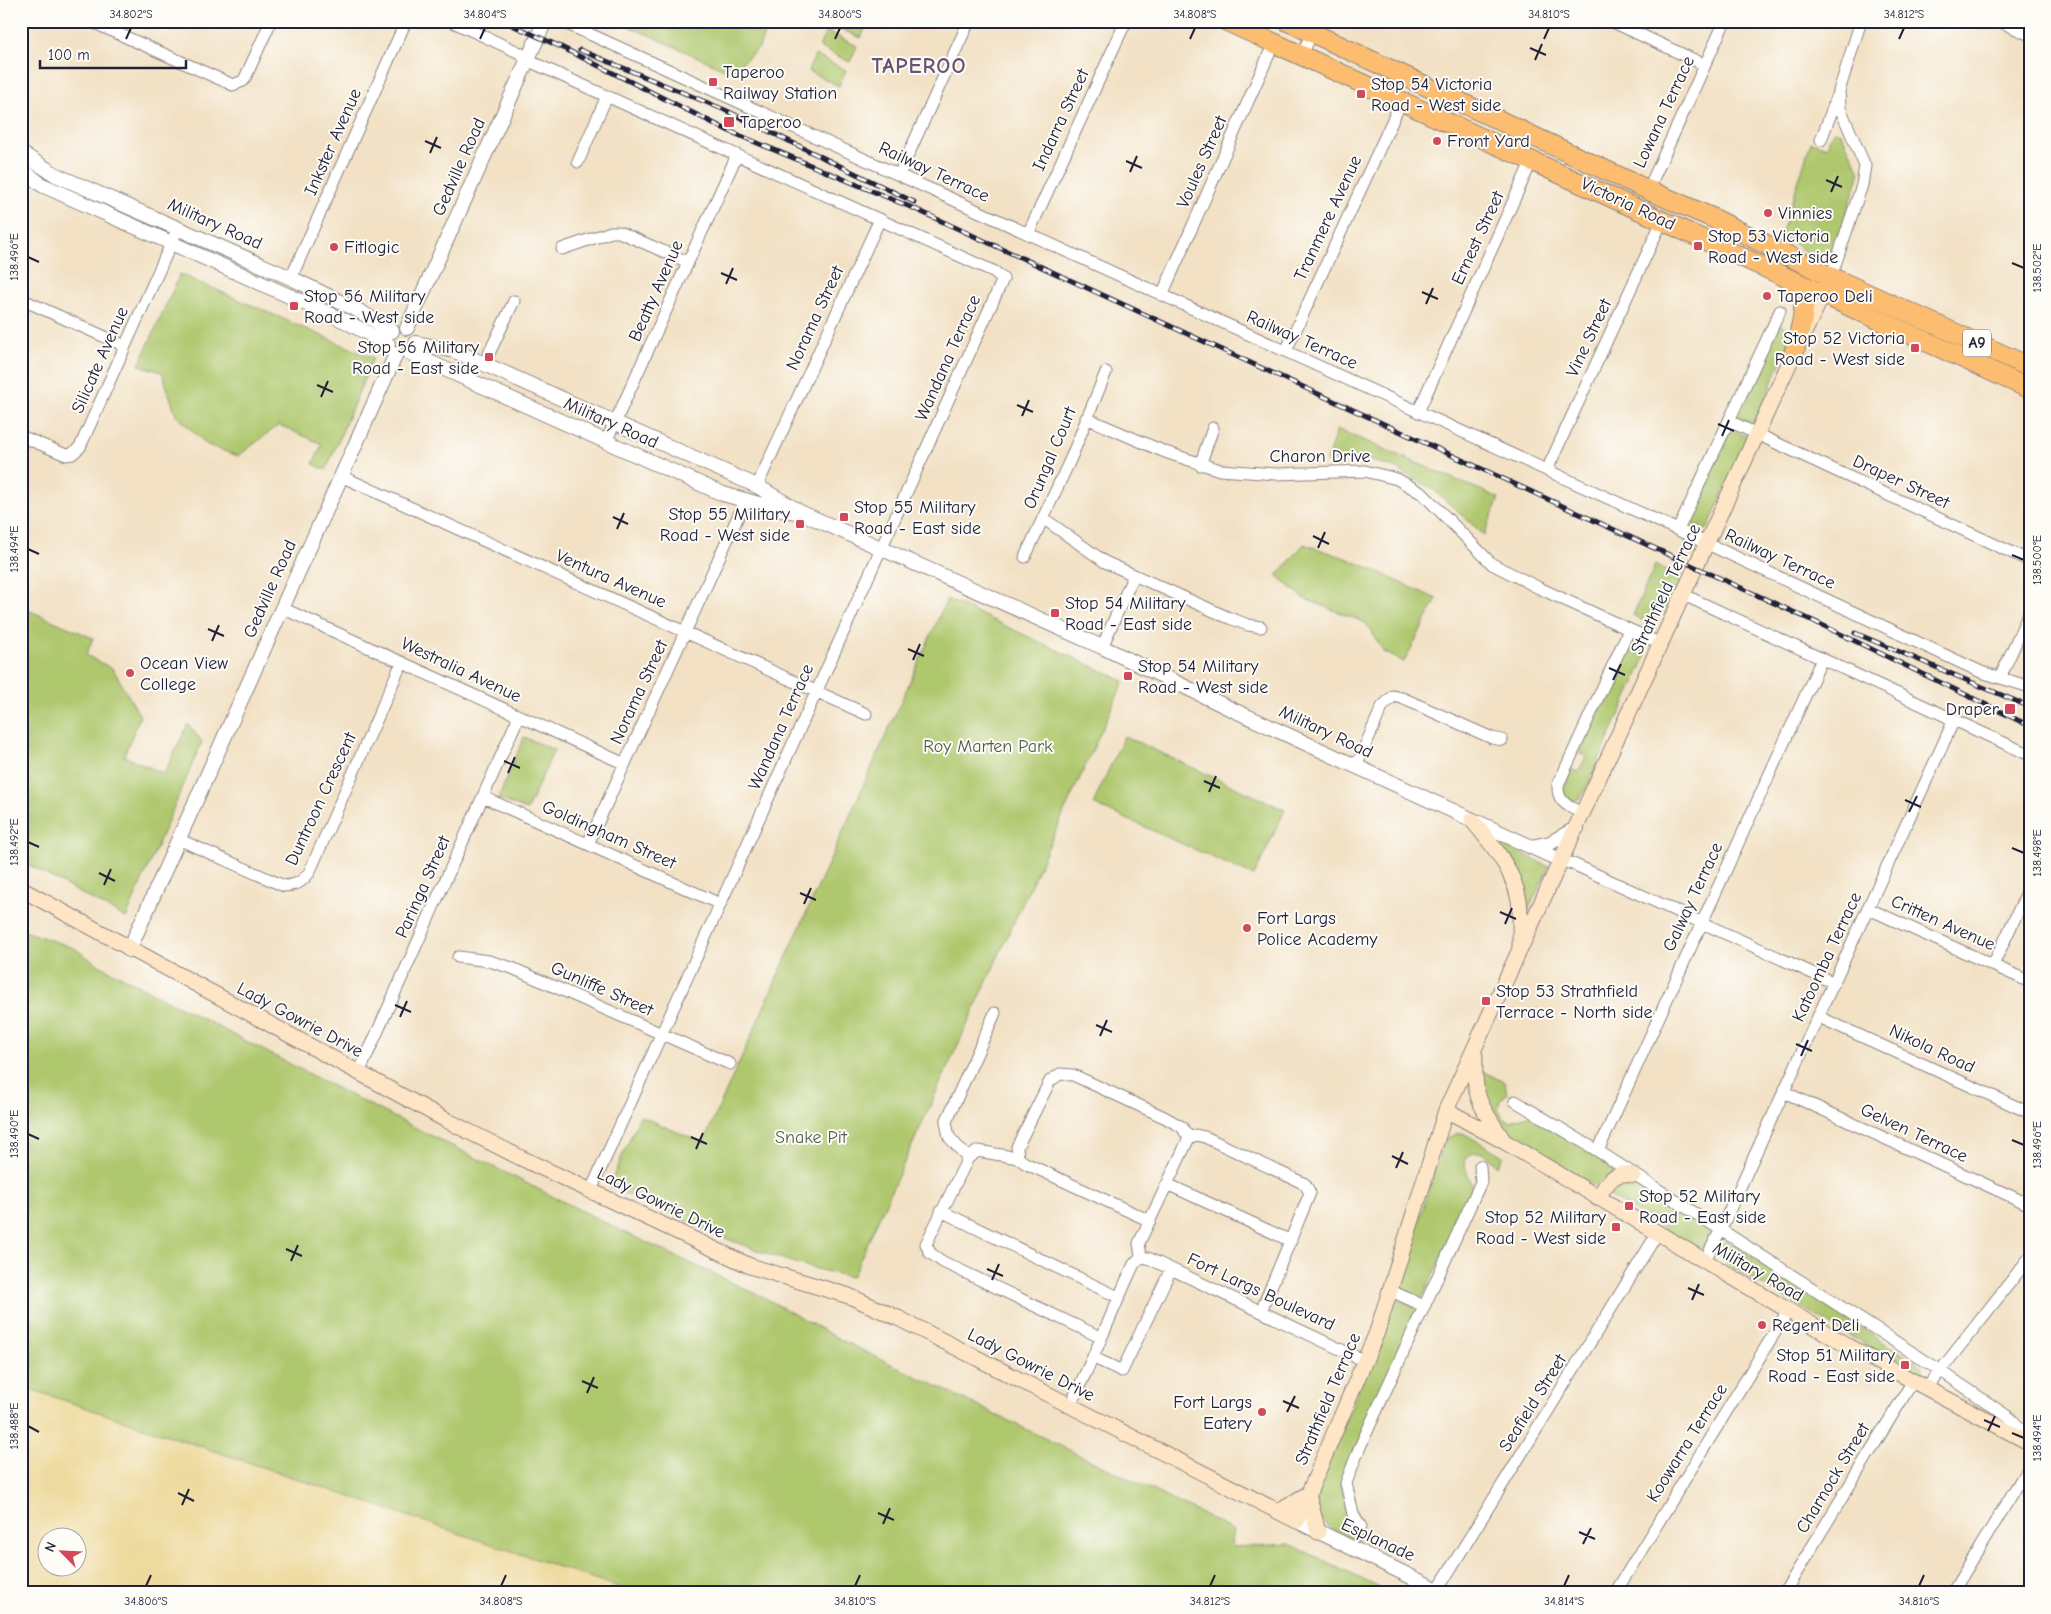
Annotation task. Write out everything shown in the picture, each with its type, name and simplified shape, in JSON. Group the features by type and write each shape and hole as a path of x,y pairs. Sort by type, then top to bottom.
{"highway":[{"name":"Victoria Road","path":"1226,21 1663,219 1799,284 2030,389"},
{"name":"Victoria Road","path":"1287,21 1315,27 1582,159 1716,219 1831,277 2030,367"},
{"path":"1582,159 1580,167 1600,191"},
{"path":"1794,353 1803,309 1803,291 1799,284"}],"main road":[{"name":"Strathfield Terrace","path":"1297,1521 1365,1361 1446,1110 1758,435 1794,353 1824,295 1831,277"},
{"path":"1472,820 1500,856 1514,885 1519,901 1520,951"},
{"name":"Lady Gowrie Drive","path":"21,890 448,1121 750,1266 849,1296 1070,1405 1297,1521"},
{"path":"1476,1047 1475,1090 1484,1110 1505,1142"},
{"name":"Military Road","path":"1446,1110 1505,1142 1788,1311 1926,1389 2030,1443"},
{"path":"1597,1198 1616,1175 1624,1172 1633,1175"},
{"path":"1278,1511 1308,1494 1318,1532"}],"street":[{"path":"90,21 233,85 238,84 246,76 271,21"},
{"name":"Inkster Avenue","path":"291,278 406,21"},
{"path":"451,21 520,52 528,60 880,218"},
{"name":"Gedville Road","path":"129,950 400,345 399,327 407,328 545,21"},
{"name":"Railway Terrace","path":"561,21 1678,530 1982,672 2018,681 2030,687"},
{"path":"899,175 969,21"},
{"name":"Indarra Street","path":"1028,234 1126,21"},
{"path":"1611,21 1705,65"},
{"name":"Lowana Terrace","path":"1648,190 1725,21"},
{"name":"Strathfield Terrace","path":"1821,140 1861,21"},
{"path":"1999,21 2030,36"},
{"path":"1302,55 1315,27"},
{"name":"Voules Street","path":"1162,295 1274,43"},
{"name":"Strathfield Terrace","path":"1831,277 1862,185 1866,166 1840,108 1839,91"},
{"path":"578,162 607,96"},
{"name":"Tranmere Avenue","path":"1286,352 1402,100"},
{"name":"Military Road","path":"21,153 56,175 291,278 359,311 400,345 455,351 757,486 802,513 882,547 1102,647 1356,767 1562,861"},
{"name":"Beatty Avenue","path":"606,442 737,155"},
{"name":"Ernest Street","path":"1418,412 1532,160"},
{"name":"Military Road","path":"21,169 42,185 400,345 606,442 723,494 781,510 802,513"},
{"name":"Wandana Terrace","path":"591,1190 1003,280 995,272 880,218"},
{"name":"Norama Street","path":"757,486 880,218"},
{"name":"Vine Street","path":"1547,470 1663,219"},
{"name":"Silicate Avenue","path":"21,436 61,454 72,454 77,451 178,228"},
{"path":"562,249 611,232 619,232 688,262"},
{"path":"21,299 125,346"},
{"path":"484,364 514,301"},
{"name":"Strathfield Terrace","path":"1678,530 1780,311"},
{"name":"Orungal Court","path":"1025,557 1071,458 1106,372"},
{"name":"Charon Drive","path":"1086,418 1200,465 1237,473 1365,471 1390,476 1423,494 1492,564 1539,588 1661,644"},
{"path":"1729,421 1758,435"},
{"path":"1200,465 1214,428"},
{"name":"Draper Street","path":"1758,435 2030,561"},
{"name":"Ventura Avenue","path":"341,476 866,714"},
{"name":"Norama Street","path":"588,844 746,499"},
{"path":"1043,518 1105,562 1227,618 1248,626 1261,627"},
{"path":"1102,647 1134,575"},
{"path":"1684,595 2030,755"},
{"name":"Westralia Avenue","path":"282,608 625,764"},
{"path":"2000,678 2030,611"},
{"name":"Strathfield Terrace","path":"1583,814 1561,802 1557,793 1558,785 1629,630"},
{"name":"Galway Terrace","path":"1598,1151 1822,659"},
{"name":"Duntroon Crescent","path":"178,840 284,886 295,885 303,880 308,873 402,662"},
{"path":"1356,767 1382,707 1393,696 1402,698 1492,738 1502,740"},
{"name":"Paringa Street","path":"359,1073 520,716"},
{"name":"Katoomba Terrace","path":"1704,1262 1869,908 1954,720"},
{"name":"Goldingham Street","path":"483,797 720,904"},
{"path":"1531,847 1550,843 1577,828"},
{"path":"1562,861 1573,864 1834,983"},
{"path":"1993,965 2030,886"},
{"name":"Critten Avenue","path":"1869,908 2030,982"},
{"name":"Gunliffe Street","path":"458,957 489,961 512,968 730,1064"},
{"path":"968,1158 949,1137 946,1122 996,1013"},
{"name":"Nikola Road","path":"1819,1016 2030,1113"},
{"path":"1018,1158 1017,1147 1050,1081 1060,1074 1073,1075 1164,1117 1182,1127 1189,1138"},
{"name":"Gelven Terrace","path":"1784,1092 2030,1205"},
{"name":"Military Road","path":"1515,1101 1598,1151 1941,1371 2010,1418 2030,1438"},
{"path":"1070,1405 1094,1358 1100,1337 1118,1297 1134,1264 1141,1257 1140,1243 1167,1184 1189,1138 1196,1135 1205,1137 1305,1184 1310,1193 1261,1311"},
{"path":"1100,1337 942,1262 930,1253 926,1244 968,1158 978,1150 1018,1158 1150,1221"},
{"path":"1361,1527 1353,1514 1346,1484 1359,1449 1481,1182 1480,1166"},
{"path":"1167,1184 1291,1241"},
{"path":"941,1212 1118,1297"},
{"name":"Seafield Street","path":"1441,1591 1657,1234"},
{"name":"Fort Largs Boulevard","path":"1141,1257 1148,1258 1365,1361"},
{"path":"1926,1389 2030,1257"},
{"path":"1094,1358 1122,1371 1171,1269"},
{"path":"1389,1290 1424,1306"},
{"name":"Koowarra Terrace","path":"1615,1593 1788,1311"},
{"name":"Charnock Street","path":"1784,1593 1913,1381"},
{"path":"1952,1593 2030,1465"},
{"name":"Esplanade","path":"1297,1521 1441,1591"}],"green space":[{"path":"617,21 769,21 759,48 731,72"},
{"path":"831,21 868,22 861,38 830,24"},
{"path":"826,31 857,46 850,62 819,47"},
{"path":"815,55 846,70 839,86 808,71"},
{"path":"1835,131 1841,133 1860,172 1837,245 1832,251 1815,258 1781,235 1811,142 1827,147 1831,134"},
{"path":"180,274 373,358 326,470 313,464 322,444 279,425 238,456 207,445 176,415 162,372 139,365"},
{"path":"1777,324 1795,331 1753,424 1734,415"},
{"path":"1727,428 1748,437 1707,530 1684,520"},
{"path":"1337,429 1499,498 1484,535 1434,490 1395,468 1358,457 1326,462"},
{"path":"1304,544 1351,560 1437,599 1404,662 1384,652 1366,623 1305,599 1277,576"},
{"path":"1655,565 1682,577 1667,612 1645,622 1633,615"},
{"name":"Roy Marten Park","path":"947,599 1124,681 852,1277 788,1261 728,1239 609,1186 640,1116 703,1143"},
{"path":"21,607 93,638 86,655 113,669 140,716 124,756 164,774 188,724 202,742 126,918 21,861"},
{"path":"1632,640 1644,646 1645,658 1583,795 1576,801 1568,801 1562,789 1571,769 1578,772 1586,757 1579,753 1607,690 1614,693 1621,678 1614,675"},
{"path":"1124,736 1285,810 1254,876 1093,804"},
{"path":"524,737 554,750 527,810 498,799"},
{"path":"1490,837 1549,867 1524,919"},
{"path":"21,930 74,948 99,965 342,1091 624,1232 767,1299 835,1337 1214,1520 1233,1531 1231,1542 1234,1547 1290,1544 1390,1593 636,1593 21,1386"},
{"path":"1478,1068 1505,1083 1507,1093 1500,1101 1498,1108 1504,1119 1510,1121 1531,1115 1616,1170 1595,1186 1553,1162 1506,1131 1488,1110"},
{"path":"1458,1133 1463,1133 1503,1156 1497,1166 1482,1152 1474,1152 1467,1157 1465,1166 1472,1188 1424,1295 1418,1298 1398,1287 1444,1140"},
{"path":"1615,1181 1634,1181 1707,1228 1710,1236 1705,1247 1698,1248 1608,1195"},
{"path":"1728,1241 1817,1301 1922,1366 1922,1373 1916,1374 1728,1265 1721,1257 1719,1251 1723,1242"},
{"path":"1397,1299 1415,1307 1416,1310 1341,1486 1348,1512 1362,1537 1354,1540 1335,1531 1323,1522 1318,1509 1319,1487 1394,1300"}],"sand":[{"path":"21,1386 636,1593 21,1593"}],"railway":[{"path":"503,21 561,47 729,131 915,209 1824,626 2030,726"},
{"path":"580,50 725,110 914,202"},
{"path":"1855,633 2030,707"}],"place":[{"name":"Taperoo Railway Station","path":"713,82"},
{"name":"Stop 54 Victoria Road - West side","path":"1361,94"},
{"name":"Taperoo","path":"729,122"},
{"name":"Front Yard","path":"1437,141"},
{"name":"Vinnies","path":"1768,213"},
{"name":"Stop 53 Victoria Road - West side","path":"1698,246"},
{"name":"Fitlogic","path":"334,247"},
{"name":"Taperoo Deli","path":"1767,296"},
{"name":"Stop 56 Military Road - West side","path":"294,306"},
{"name":"Stop 52 Victoria Road - West side","path":"1915,348"},
{"name":"Stop 56 Military Road - East side","path":"489,357"},
{"name":"Stop 55 Military Road - East side","path":"844,517"},
{"name":"Stop 55 Military Road - West side","path":"800,524"},
{"name":"Stop 54 Military Road - East side","path":"1055,613"},
{"name":"Ocean View College","path":"130,673"},
{"name":"Stop 54 Military Road - West side","path":"1128,676"},
{"name":"Draper","path":"2010,709"},
{"name":"Fort Largs Police Academy","path":"1247,928"},
{"name":"Stop 53 Strathfield Terrace - North side","path":"1486,1001"},
{"name":"Stop 52 Military Road - East side","path":"1629,1206"},
{"name":"Stop 52 Military Road - West side","path":"1616,1227"},
{"name":"Regent Deli","path":"1762,1325"},
{"name":"Stop 51 Military Road - East side","path":"1905,1365"},
{"name":"Fort Largs Eatery","path":"1262,1412"}],"district":[{"name":"TAPEROO","path":"919,66"}],"park label":[{"name":"Snake Pit","path":"811,1137"}]}
